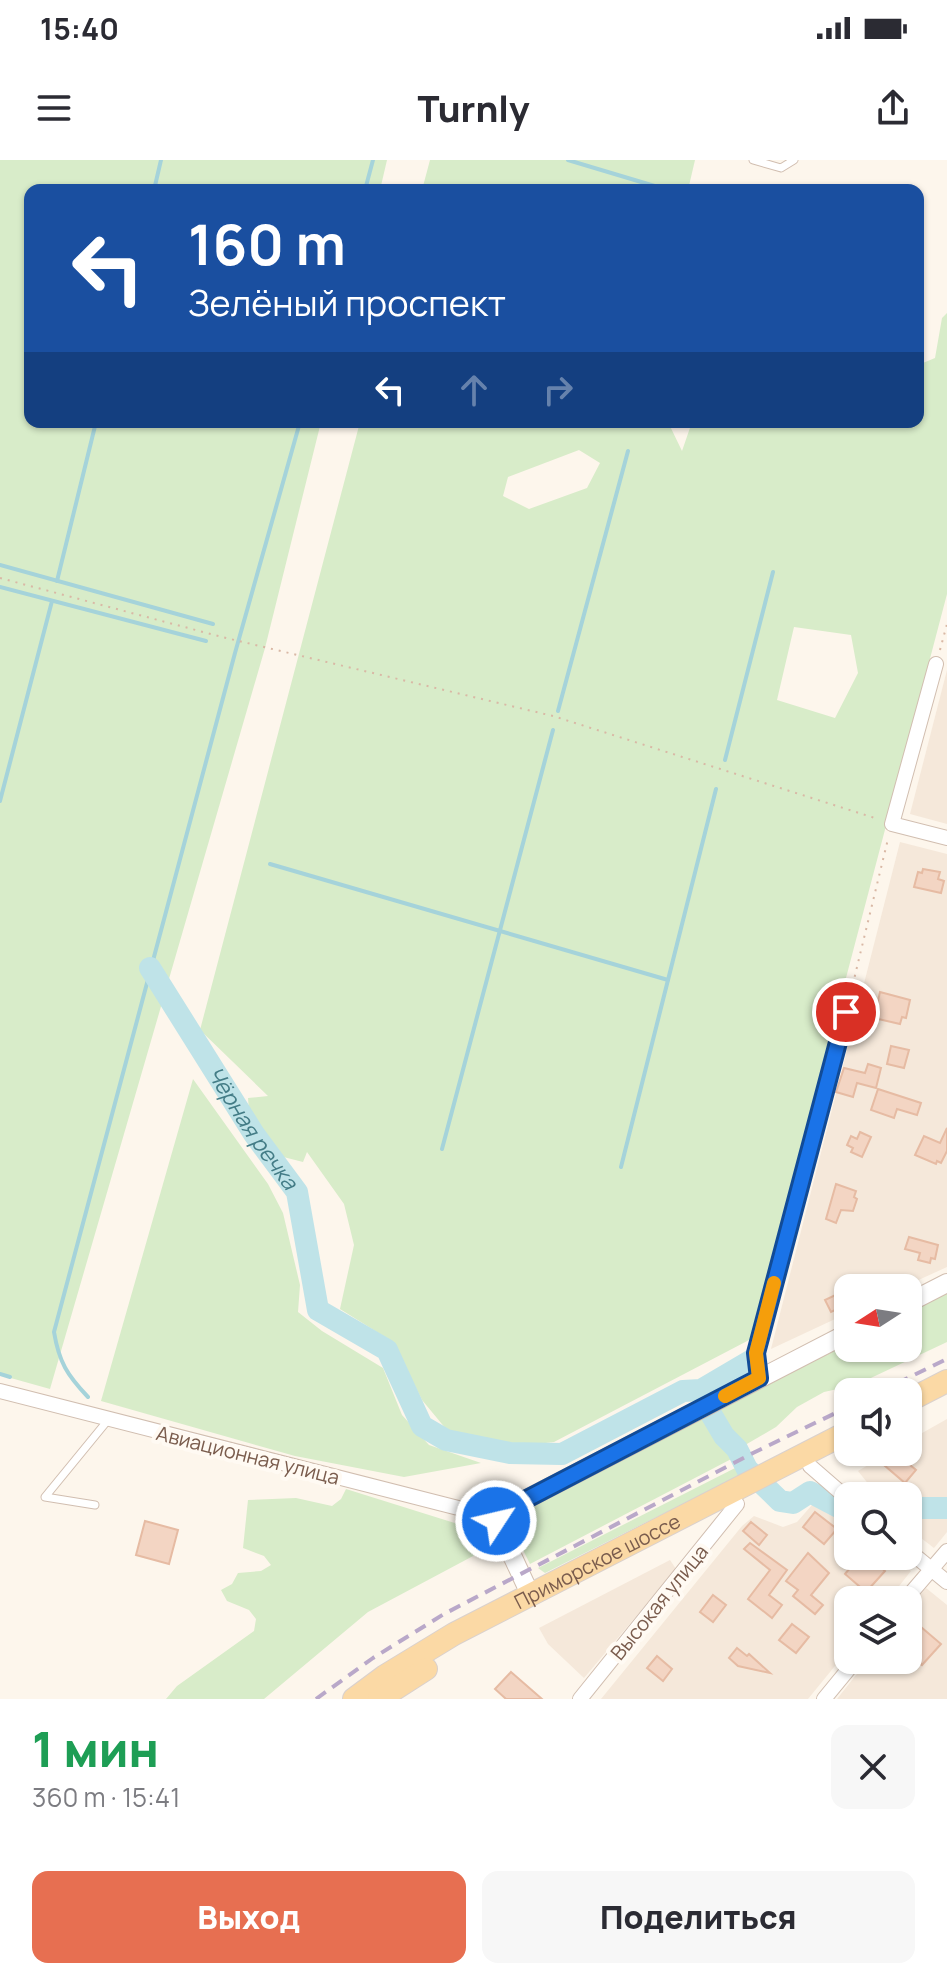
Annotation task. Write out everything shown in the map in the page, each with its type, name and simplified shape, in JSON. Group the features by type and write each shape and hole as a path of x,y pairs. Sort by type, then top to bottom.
{"main road":[{"path":"922,1394 947,1381"},
{"path":"922,1409 947,1397"},
{"name":"Приморское шоссе","path":"391,1696 461,1647 753,1489 834,1440"},
{"name":"Приморское шоссе","path":"354,1699 454,1634 530,1594 834,1454"}],"street":[{"path":"936,664 892,824 947,838"},
{"path":"759,1378 756,1353 846,1012"},
{"path":"922,1296 947,1283"},
{"path":"530,1594 496,1521 521,1502 834,1340"},
{"name":"Авиационная улица","path":"0,1391 470,1511 496,1521"},
{"path":"810,1466 834,1487"},
{"name":"Высокая улица","path":"580,1699 753,1489"},
{"path":"917,1586 947,1551"},
{"path":"922,1562 947,1582"},
{"path":"824,1699 845,1674"}],"lane":[{"path":"753,160 781,168 794,160"},
{"path":"95,1505 45,1497 108,1420"}],"path":[{"path":"0,578 222,637 553,716 892,824 846,1012"},
{"path":"936,664 947,624"}],"shaded area":[{"path":"947,670 947,824 910,814"},
{"path":"900,842 947,854 947,1267 922,1278 922,1274 834,1274 834,1320 771,1349"},
{"path":"947,1419 947,1532 934,1548 922,1539 922,1482 867,1482 858,1471 866,1466 922,1466 922,1433"},
{"path":"812,1505 830,1505 834,1508 834,1570 911,1571 899,1586 834,1586 834,1667 808,1699 601,1699 742,1526 754,1516 783,1527 797,1522"},
{"path":"670,1560 676,1569 584,1678 548,1644 539,1628"},
{"path":"926,1588 947,1605 947,1699 837,1699 857,1674 922,1674 922,1593"}],"green space":[{"path":"0,160 387,160 381,184 24,184 24,428 320,428 265,648 50,1389 0,1375"},
{"path":"430,160 695,160 689,184 424,184"},
{"path":"947,313 947,594 751,1339 554,1442 512,1447 451,1435 422,1400 393,1342 340,1309 354,1245 344,1204 307,1152 303,1162 252,1149 248,1098 268,1096 200,1030 358,428 671,428 682,451 690,428 924,428 924,363 935,358 942,318","holes":["579,450 600,463 587,488 529,509 503,496 508,477","794,627 851,635 858,673 835,718 777,700"]},
{"path":"193,1079 268,1184 283,1213 300,1285 298,1312 322,1331 383,1368 402,1415 429,1445 481,1463 404,1477 295,1456 101,1401"},
{"path":"947,1293 947,1342 922,1354 922,1306"},
{"path":"834,1351 834,1362 905,1362 871,1378 834,1378 834,1390 797,1407 776,1427 740,1448 730,1439 719,1441 729,1443 739,1455 530,1564 516,1536 515,1524 527,1506"},
{"path":"743,1464 748,1471 545,1573 538,1568"},
{"path":"346,1489 477,1530 490,1547 368,1612 264,1699 166,1699 177,1686 254,1631 256,1619 249,1610 227,1601 221,1590 232,1584 238,1573 261,1571 271,1565 264,1556 243,1548 248,1500 296,1498 332,1506 341,1499"}],"building":[{"path":"923,869 940,872 938,879 944,881 941,893 914,887 918,872 922,873"},
{"path":"880,992 910,1000 906,1018 902,1017 900,1024 874,1018"},
{"path":"891,1046 909,1050 904,1068 887,1064"},
{"path":"868,1064 881,1068 876,1088 857,1083 853,1097 836,1092 844,1068 865,1073"},
{"path":"878,1089 921,1103 917,1115 897,1109 894,1118 871,1110"},
{"path":"947,1128 947,1151 941,1163 937,1161 936,1164 915,1155 924,1136 940,1143"},
{"path":"860,1132 871,1137 862,1157 851,1152 853,1148 847,1145 851,1136 857,1139"},
{"path":"836,1184 856,1191 854,1197 857,1199 853,1211 841,1210 836,1223 826,1219"},
{"path":"909,1237 938,1245 935,1259 931,1258 930,1263 918,1260 920,1253 905,1249"},
{"path":"834,1296 834,1311 831,1312 825,1300"},
{"path":"885,1466 911,1466 916,1470 904,1482"},
{"path":"815,1512 834,1527 834,1532 824,1544 803,1527"},
{"path":"145,1521 178,1530 169,1564 136,1555"},
{"path":"751,1522 767,1535 759,1545 743,1531"},
{"path":"750,1543 787,1570 769,1595 782,1605 772,1618 748,1599 770,1570 744,1549"},
{"path":"808,1553 829,1573 811,1595 823,1605 815,1614 793,1596 798,1590 786,1581"},
{"path":"848,1570 885,1571 871,1586 859,1586 845,1574"},
{"path":"713,1595 726,1605 713,1622 700,1612"},
{"path":"792,1624 809,1637 796,1653 779,1640"},
{"path":"922,1628 941,1644 922,1665"},
{"path":"737,1648 747,1656 749,1654 770,1673 738,1666 729,1658"},
{"path":"657,1656 672,1669 663,1681 647,1668"},
{"path":"511,1672 542,1699 506,1699 495,1689"}],"waterway":[{"path":"155,184 161,160"},
{"path":"367,184 373,160"},
{"path":"568,160 648,184"},
{"path":"57,581 95,428"},
{"path":"88,1397 65,1368 54,1332 235,653 298,428"},
{"path":"558,711 628,451"},
{"path":"0,565 213,624"},
{"path":"725,760 773,572"},
{"path":"0,587 206,641"},
{"path":"0,801 52,601"},
{"path":"442,1149 553,730"},
{"path":"621,1167 716,789"},
{"path":"270,864 668,980"},
{"name":"Чёрная речка","path":"150,968 254,1134 297,1192 318,1310 387,1350 422,1426 446,1440 510,1453 562,1454 683,1391 701,1390 752,1360"},
{"path":"0,1374 10,1377"},
{"name":"Чёрная речка","path":"711,1414 724,1436 737,1449 747,1469 780,1501 793,1503 810,1492 834,1505"},
{"name":"Чёрная речка","path":"922,1508 947,1508"}],"railway":[{"path":"908,1378 947,1359"},
{"path":"316,1699 373,1658 444,1614 834,1414"}],"slow traffic":[{"path":"725,1396 759,1378 756,1353 774,1283"}],"route":[{"path":"496,1521 521,1502 759,1378 756,1353 846,1012"}]}
